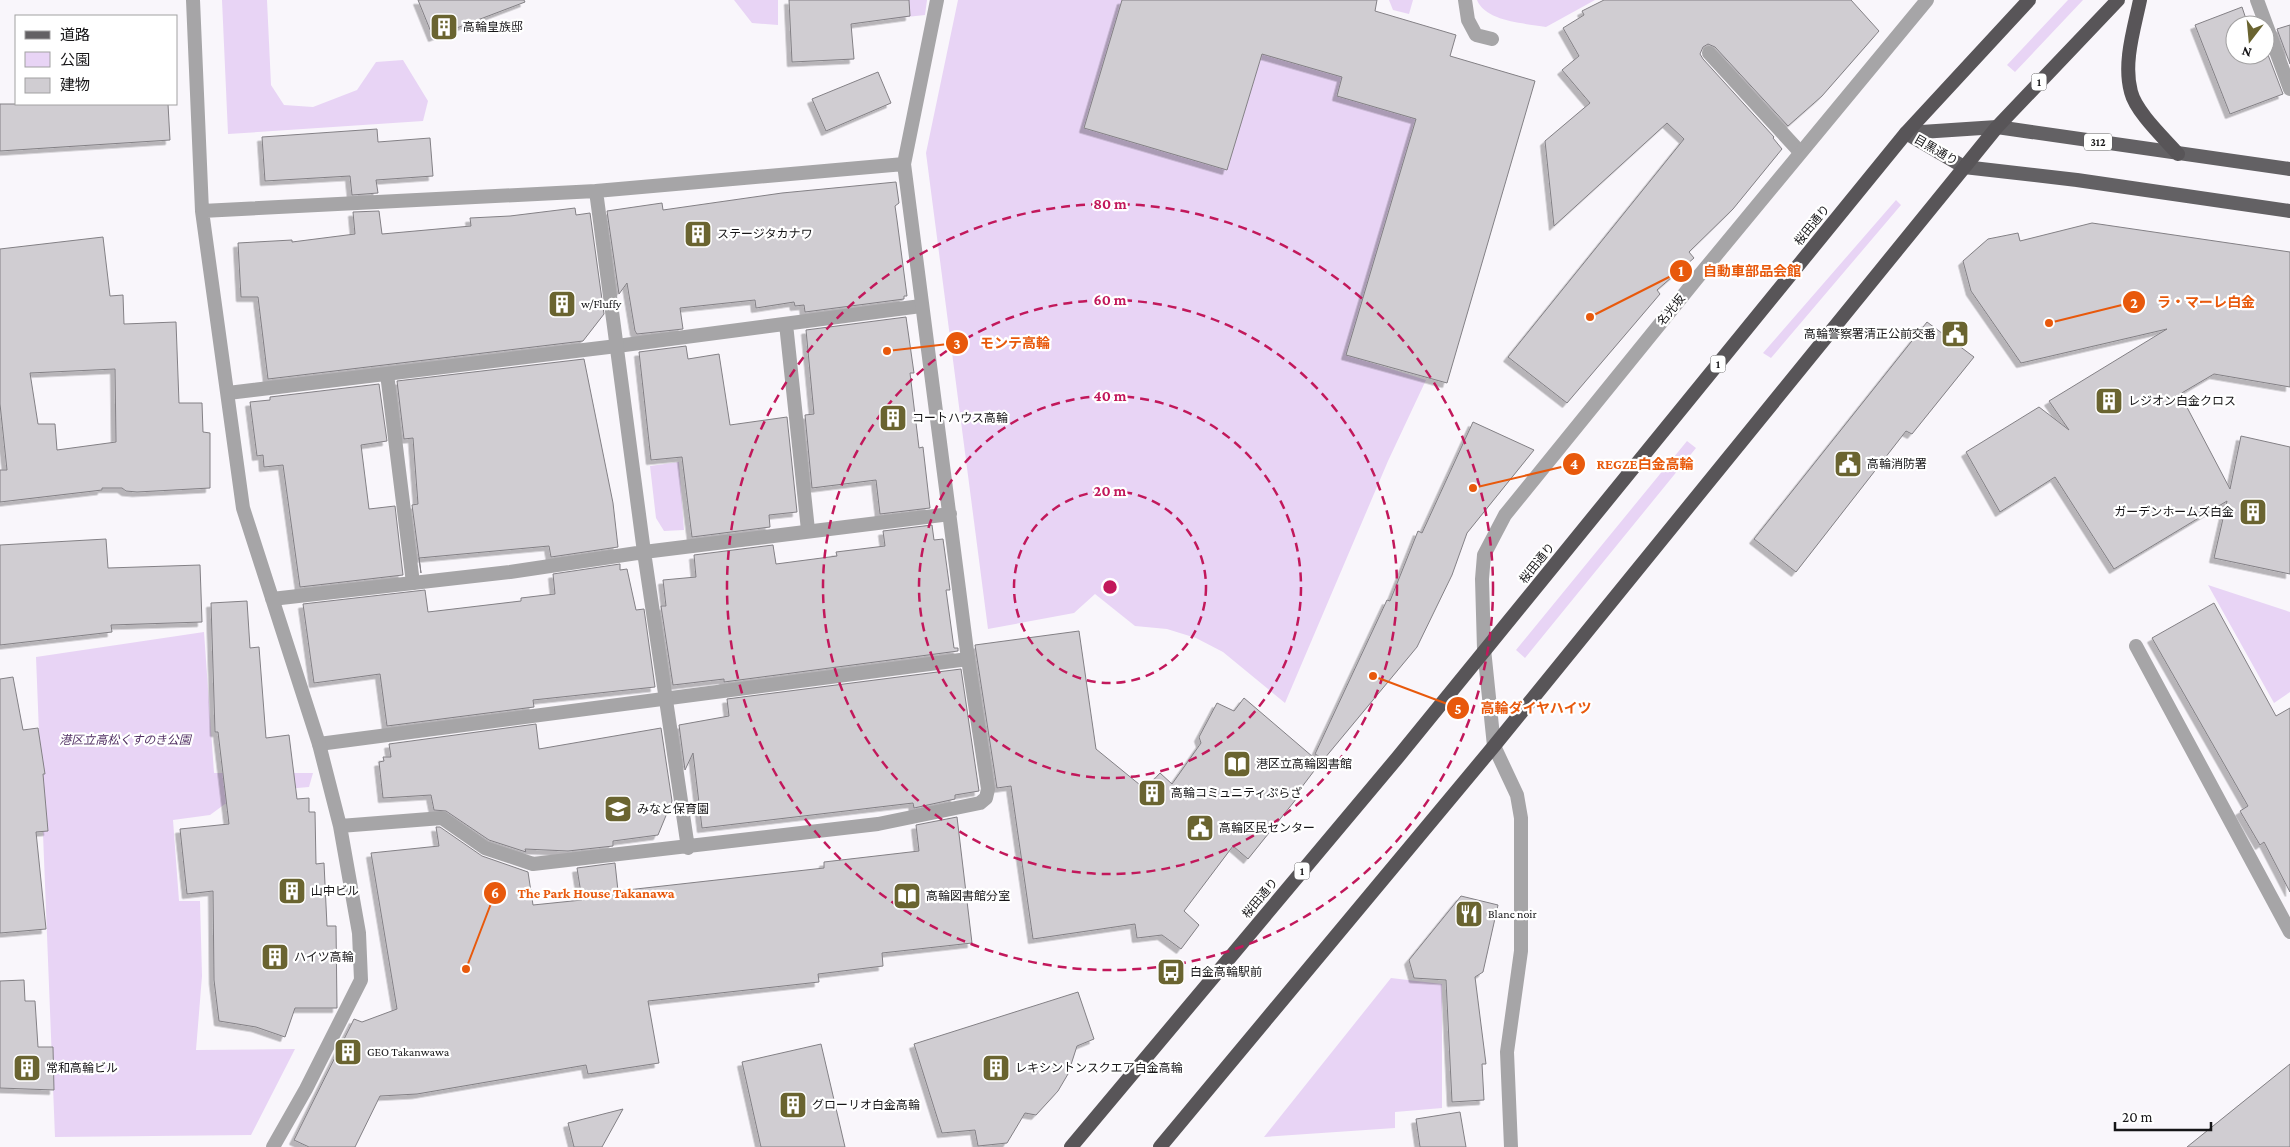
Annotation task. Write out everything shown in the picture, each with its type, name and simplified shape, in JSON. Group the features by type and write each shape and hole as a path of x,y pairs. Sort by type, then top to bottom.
{"highway":[{"name":"桜田通り","path":"1071,1147 1398,757 1906,133 2029,0"},
{"name":"1","path":"1160,1147 1494,746 1997,126 2118,0"},
{"path":"2140,0 2129,62 2131,93 2144,114 2178,154"}],"main road":[{"name":"目黒通り","path":"1906,133 1997,126 2290,170"},
{"name":"目黒通り","path":"1906,133 1964,167 2077,180 2290,211"}],"street":[{"path":"193,0 202,211 243,508 319,744 340,826 359,933 361,980 306,1090 273,1147"},
{"path":"340,826 442,818 485,848 533,864 688,848 878,824 980,803 986,798 988,789 968,659 904,164 937,0"},
{"path":"1465,0 1468,20 1476,34 1492,39"},
{"name":"名光坂","path":"1511,1147 1507,1052 1522,951 1521,818 1517,795 1494,746 1484,649 1482,579 1484,555 1505,516 1800,152 1927,0"},
{"path":"2257,0 2290,89"},
{"path":"1709,53 1800,152"},
{"path":"202,211 596,191 904,164"},
{"path":"596,191 644,552 688,848"},
{"path":"228,393 617,346 921,306"},
{"path":"786,324 808,530"},
{"path":"387,374 413,583"},
{"path":"272,600 510,572 808,530 950,514"},
{"path":"2136,646 2290,932"},
{"path":"319,744 968,659"}],"green space":[{"path":"222,0 267,0 271,85 284,105 313,107 357,90 376,62 403,60 428,101 423,121 228,134"},
{"path":"734,0 778,0 778,25 752,23"},
{"path":"869,0 927,0 925,15 870,21"},
{"path":"958,0 1122,0 1084,128 1227,170 1262,54 1342,77 1337,96 1416,119 1347,355 1426,380 1388,461 1285,703 1223,652 1196,638 1167,629 1135,626 1095,594 1074,613 988,629 926,153"},
{"path":"1389,0 1413,0 1409,14 1393,10"},
{"path":"1477,0 1595,0 1546,27 1497,17 1489,13"},
{"path":"2068,0 2083,0 2015,72 2007,65"},
{"path":"1896,200 1901,205 1771,358 1763,353"},
{"path":"1687,441 1696,448 1525,658 1516,650"},
{"path":"679,462 684,530 664,531 656,518 650,466"},
{"path":"2208,585 2290,612 2290,692 2274,703"},
{"name":"港区立高松くすのき公園","path":"204,632 214,773 313,773 309,787 240,793 210,815 173,820 179,901 200,901 202,976 196,1050 295,1049 251,1135 55,1137 36,657"},
{"path":"1391,978 1442,984 1442,1108 1395,1112 1395,1128 1264,1137"}],"building":[{"name":"高輪皇族邸","path":"418,0 524,0 525,2 433,37"},
{"path":"789,0 909,0 910,16 851,24 854,59 792,62"},
{"path":"1122,0 1377,0 1375,11 1456,35 1450,56 1535,81 1447,383 1346,355 1416,119 1337,96 1342,77 1262,54 1227,170 1084,128"},
{"path":"1604,0 1851,0 1879,31 1822,96 1788,126 1715,47 1708,44 1703,47 1700,54 1703,59 1774,137 1782,149 1733,209 1689,252 1694,258 1657,290 1660,294 1567,403 1508,357 1684,139 1667,123 1554,226 1545,141 1590,103 1562,70 1579,56 1563,28 1584,15 1582,11"},
{"path":"2242,7 2245,15 2225,15 2225,65 2272,65 2283,94 2230,114 2195,25"},
{"path":"2290,25 2290,64 2277,29"},
{"path":"878,72 891,103 826,131 812,99"},
{"path":"0,104 168,105 170,140 0,151"},
{"path":"377,129 378,142 430,138 433,176 376,180 378,193 352,195 350,176 265,181 262,137"},
{"path":"896,182 899,203 895,206 907,296 904,296 904,299 805,312 804,305 795,306 794,302 756,308 755,300 680,308 683,329 637,334 635,331 627,283 619,294 607,211 662,203 663,210 782,193"},
{"path":"575,208 576,215 590,213 604,314 583,341 268,379 258,297 241,297 238,243 292,240 292,242 355,234 353,212 379,211 382,234 471,226 470,218 510,216"},
{"path":"2092,223 2290,252 2290,387 2214,374 2180,394 2230,489 2241,436 2290,447 2290,574 2214,558 2227,501 2114,569 2055,477 2000,512 1966,452 2039,407 2069,430 2049,401 2167,329 2021,363 1971,291 1963,261 1988,239 2018,233 2020,241"},
{"path":"103,237 110,296 123,295 124,324 176,322 179,403 202,403 203,432 210,433 210,488 137,492 126,491 122,488 102,488 102,490 0,502 0,470 7,470 0,404 0,249","holes":["115,369 116,442 57,450 55,424 38,424 30,373"]},
{"path":"906,317 914,373 910,373 919,448 923,447 930,508 880,514 876,480 812,488 805,415 814,414 806,330"},
{"path":"1927,322 1974,357 1912,434 1906,431 1796,572 1754,539"},
{"path":"686,346 688,359 719,354 730,425 787,417 797,512 769,515 770,527 692,537 682,457 651,460 639,352"},
{"path":"584,359 613,503 618,547 551,557 549,546 419,558 412,505 418,504 413,438 404,439 397,381"},
{"path":"379,384 387,441 361,445 369,509 395,506 403,575 300,587 283,465 264,467 263,455 257,456 250,402 270,400 270,397"},
{"path":"1473,422 1534,450 1467,533 1452,575 1417,647 1324,759 1315,754 1387,600 1390,601 1418,531 1422,533"},
{"path":"932,525 934,540 943,539 950,590 946,590 954,648 958,648 958,651 724,682 724,679 673,685 661,606 666,606 663,580 696,577 694,555 773,545 776,564 837,556 836,552 885,546 883,531"},
{"path":"106,539 108,568 200,565 202,622 111,625 112,632 0,645 0,545"},
{"path":"620,564 620,570 627,569 636,610 644,609 655,687 533,700 534,707 387,726 380,674 314,683 303,604 425,590 428,612 521,601 521,598 555,594 553,574"},
{"path":"247,601 250,648 259,647 266,738 289,735 297,799 309,798 309,812 315,812 316,864 324,863 327,926 336,926 337,1008 295,1008 285,1037 256,1027 219,1021 214,980 213,891 187,894 180,829 229,824 218,732 215,732 211,603"},
{"path":"2214,603 2276,716 2290,708 2290,892 2264,842 2260,845 2240,811 2248,806 2152,638"},
{"name":"高輪コミュニティぷらざ","path":"1079,631 1096,749 1145,789 1160,773 1172,784 1201,743 1199,737 1217,703 1234,711 1244,698 1320,763 1295,796 1297,798 1248,859 1233,846 1184,911 1199,925 1181,949 1162,935 1137,938 1135,924 1033,939 1011,786 997,788 975,645"},
{"path":"961,669 979,791 955,795 955,799 914,808 913,803 702,828 693,753 685,770 679,725 729,716 727,699"},
{"path":"13,677 23,730 38,728 45,774 43,774 48,831 36,832 46,929 0,933 0,679"},
{"path":"536,724 539,749 661,728 672,801 658,835 613,841 613,846 568,851 525,849 526,852 489,840 446,811 434,810 431,795 383,798 379,762 384,761 383,757 391,757 389,744"},
{"path":"957,817 972,943 882,953 883,966 818,974 819,982 648,1001 659,1063 588,1074 586,1065 417,1094 380,1096 355,1147 309,1147 294,1140 354,1019 362,1022 397,1009 371,853 439,846 436,827 440,827 482,856 528,872 533,905 582,900 577,868 615,863 618,891 824,868 824,862 919,851 916,825"},
{"path":"1461,896 1498,905 1483,972 1475,977 1486,1064 1482,1064 1484,1100 1452,1102 1446,980 1414,978 1409,960"},
{"name":"常和高輪ビル","path":"24,980 25,1001 35,1001 38,1047 53,1047 54,1090 0,1088 0,981"},
{"name":"レキシントンスクエア白金高輪","path":"1078,992 1094,1039 1077,1046 1068,1074 1058,1091 1036,1115 1025,1113 1007,1143 978,1146 975,1130 942,1133 914,1044"},
{"name":"グローリオ白金高輪","path":"821,1044 845,1147 761,1147 742,1062"},
{"path":"2290,1064 2290,1147 2187,1147"},
{"path":"623,1109 602,1147 574,1147 568,1123"},
{"path":"1460,1112 1466,1147 1420,1147 1416,1119"}],"place":[{"name":"高輪皇族邸","path":"444,27"},
{"name":"ステージタカナワ","path":"698,234"},
{"name":"w/Fluffy","path":"562,304"},
{"name":"自動車部品会館","path":"1590,317"},
{"name":"ラ・マーレ白金","path":"2049,323"},
{"name":"高輪警察署清正公前交番","path":"1955,334"},
{"name":"モンテ高輪","path":"887,351"},
{"name":"レジオン白金クロス","path":"2109,401"},
{"name":"コートハウス高輪","path":"893,418"},
{"name":"高輪消防署","path":"1848,464"},
{"name":"REGZE白金高輪","path":"1473,488"},
{"name":"ガーデンホームズ白金","path":"2253,512"},
{"name":"高輪ダイヤハイツ","path":"1373,676"},
{"name":"港区立高輪図書館","path":"1237,764"},
{"name":"高輪コミュニティぷらざ","path":"1152,793"},
{"name":"みなと保育園","path":"618,809"},
{"name":"高輪区民センター","path":"1200,828"},
{"name":"山中ビル","path":"292,891"},
{"name":"高輪図書館分室","path":"907,896"},
{"name":"Blanc noir","path":"1469,914"},
{"name":"ハイツ高輪","path":"275,957"},
{"name":"The Park House Takanawa","path":"466,969"},
{"name":"白金高輪駅前","path":"1171,972"},
{"name":"GEO Takanwawa","path":"348,1052"},
{"name":"常和高輪ビル","path":"27,1068"},
{"name":"レキシントンスクエア白金高輪","path":"996,1068"},
{"name":"グローリオ白金高輪","path":"793,1105"}]}
